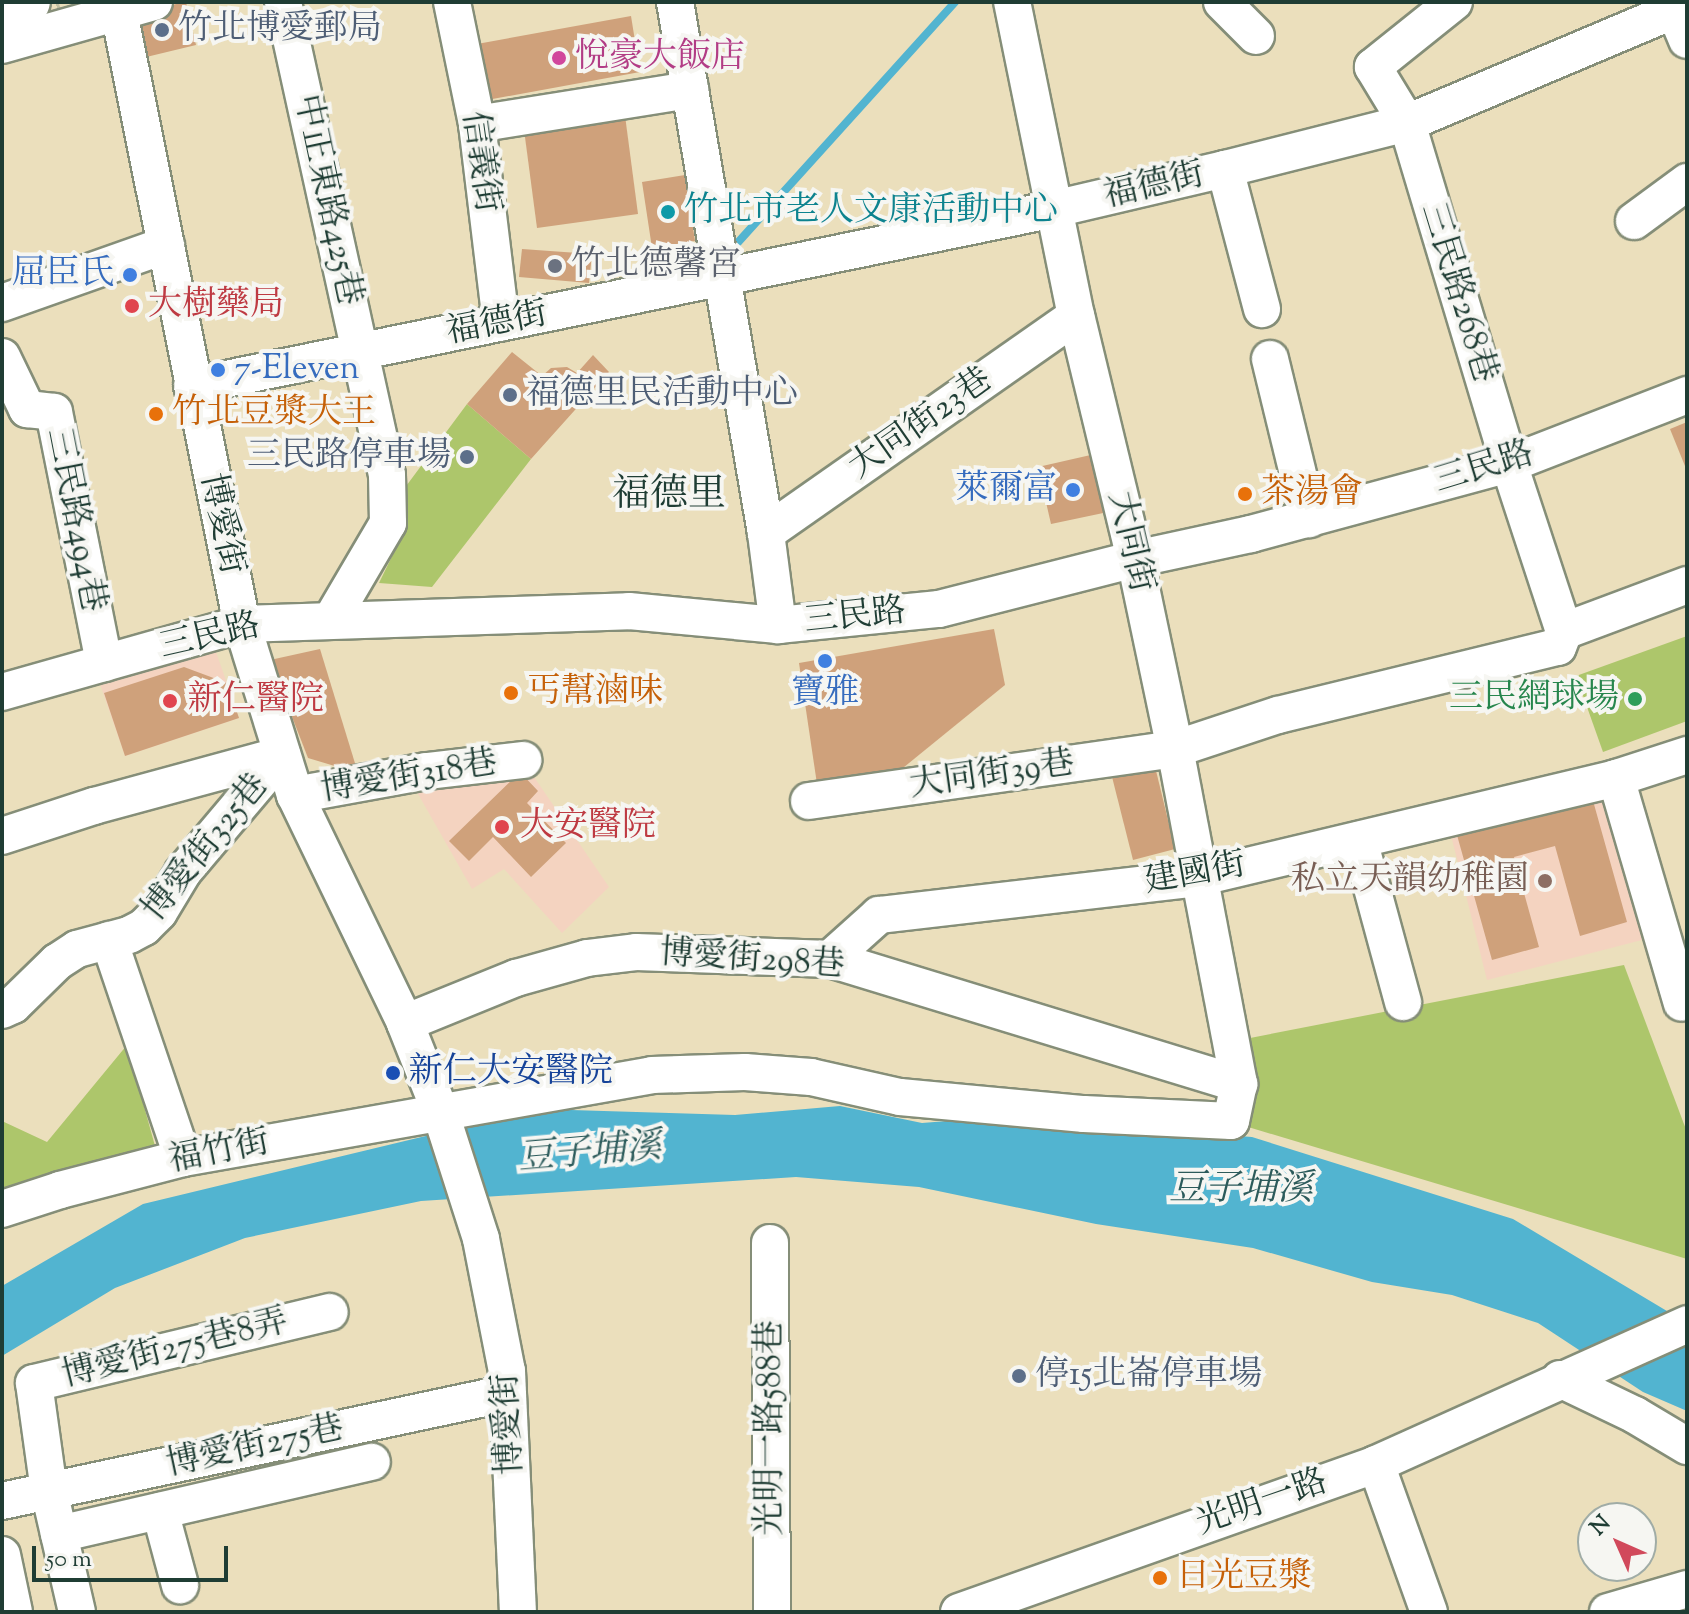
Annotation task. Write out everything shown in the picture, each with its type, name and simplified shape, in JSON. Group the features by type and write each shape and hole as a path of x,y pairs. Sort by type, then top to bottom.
{"main road":[{"path":"2,10 28,2"}],"street":[{"path":"2,45 118,6 154,2"},
{"name":"中正東路425巷","path":"283,2 387,475 388,523 331,620"},
{"name":"信義街","path":"452,2 477,124 501,323"},
{"path":"675,2 766,533 778,625"},
{"name":"大同街","path":"1012,2 1076,316 1135,559 1175,749 1197,878 1239,1084"},
{"path":"1222,2 1256,36"},
{"name":"三民路268巷","path":"1454,2 1373,67 1407,123 1509,464 1564,631"},
{"name":"博愛街","path":"118,6 242,624 295,795 405,1023 440,1111 481,1239 494,1294 508,1393 514,1611"},
{"name":"福德街","path":"192,386 1054,209 1225,169 1407,123 1680,14"},
{"path":"477,124 690,90"},
{"path":"1225,169 1262,309"},
{"path":"1634,221 1687,182"},
{"path":"2,303 166,245"},
{"name":"大同街23巷","path":"766,533 1076,316"},
{"name":"三民路494巷","path":"2,357 27,409 54,412 104,663"},
{"path":"1270,359 1309,519"},
{"name":"三民路","path":"2,692 242,624 629,611 778,625 939,609 1309,519 1509,464 1687,395"},
{"path":"1564,631 1687,585"},
{"name":"大同街39巷","path":"809,801 1175,749 1278,715 1558,647 1564,631"},
{"name":"博愛街325巷","path":"2,836 94,806 282,755"},
{"name":"博愛街325巷","path":"2,1010 13,1005 57,962 77,949 144,927 159,912 183,872 282,755"},
{"name":"建國街","path":"830,959 879,915 1197,878 1616,778 1687,755"},
{"name":"博愛街318巷","path":"295,795 427,771 523,760"},
{"path":"1616,778 1685,1007"},
{"path":"1359,840 1403,1002"},
{"path":"109,940 183,1158"},
{"name":"博愛街298巷","path":"405,1023 516,978 587,958 636,952 830,959 1239,1084"},
{"name":"福竹街","path":"2,1209 60,1190 183,1158 652,1075 745,1072 811,1077 900,1097 1084,1114 1231,1121 1239,1084"},
{"name":"光明一路588巷","path":"770,1243 772,1612"},
{"name":"博愛街275巷8弄","path":"49,1491 34,1383 330,1312"},
{"name":"光明一路","path":"959,1612 1376,1464 1687,1324"},
{"path":"1560,1379 1635,1415 1687,1446"},
{"name":"博愛街275巷","path":"2,1501 508,1393"},
{"path":"59,1534 372,1462"},
{"path":"1376,1464 1429,1612"},
{"path":"49,1491 77,1612"},
{"path":"160,1511 180,1585"},
{"path":"2,1555 14,1612"},
{"path":"1608,1612 1687,1589"}],"shaded area":[{"name":"新仁醫院","path":"215,649 239,718 125,756 100,684"},
{"name":"大安醫院","path":"528,768 609,887 562,933 504,869 472,889 413,785"},
{"name":"私立天韻幼稚園","path":"1603,783 1642,940 1487,980 1448,823"}],"green space":[{"path":"467,404 531,459 432,587 379,583 399,542 398,497"},
{"name":"三民網球場","path":"1687,636 1687,721 1603,752 1576,676"},
{"path":"1624,965 1687,1132 1687,1259 1235,1123 1245,1039"},
{"path":"127,1045 155,1146 2,1189 2,1121 47,1142"}],"water":[{"name":"豆子埔溪","path":"840,1106 922,1123 997,1117 1252,1137 1513,1219 1687,1323 1687,1411 1643,1392 1538,1323 1452,1295 1372,1282 1253,1248 1096,1224 919,1187 796,1177 421,1201 245,1238 115,1288 2,1356 2,1286 143,1204 538,1109 735,1115"}],"building":[{"name":"竹北博愛郵局","path":"186,2 196,45 138,59 128,14"},
{"name":"悅豪大飯店","path":"631,16 640,72 487,100 477,44"},
{"path":"624,108 638,214 537,228 523,122"},
{"name":"竹北市老人文康活動中心","path":"685,175 695,241 652,248 642,182"},
{"name":"竹北德馨宮","path":"522,249 592,254 589,283 519,277"},
{"path":"512,352 542,376 551,368 567,367 577,373 593,355 609,372 531,459 467,404"},
{"path":"1687,422 1687,471 1670,429"},
{"name":"萊爾富","path":"1095,454 1108,512 1051,524 1038,467"},
{"path":"994,629 1005,685 898,772 817,784 799,663"},
{"path":"320,649 358,773 308,758 270,660"},
{"name":"新仁醫院","path":"184,667 227,683 239,718 125,756 104,693"},
{"path":"1151,750 1175,849 1133,860 1108,761"},
{"name":"大安醫院","path":"520,772 538,791 527,803 566,843 531,877 493,837 469,861 449,841"},
{"path":"1590,790 1627,922 1580,936 1555,846 1514,857 1539,947 1492,960 1455,828"}],"waterway":[{"path":"732,249 955,2"}],"tunnel":[{"path":"4,19 58,2"}],"place":[{"name":"竹北博愛郵局","path":"162,30"},
{"name":"悅豪大飯店","path":"559,58"},
{"name":"竹北市老人文康活動中心","path":"668,212"},
{"name":"竹北德馨宮","path":"555,266"},
{"name":"屈臣氏","path":"130,275"},
{"name":"大樹藥局","path":"132,306"},
{"name":"7-Eleven","path":"218,370"},
{"name":"福德里民活動中心","path":"510,395"},
{"name":"竹北豆漿大王","path":"156,414"},
{"name":"三民路停車場","path":"467,457"},
{"name":"萊爾富","path":"1073,490"},
{"name":"茶湯會","path":"1245,494"},
{"name":"寶雅","path":"825,661"},
{"name":"丐幫滷味","path":"511,693"},
{"name":"三民網球場","path":"1635,699"},
{"name":"新仁醫院","path":"170,701"},
{"name":"大安醫院","path":"502,827"},
{"name":"私立天韻幼稚園","path":"1545,881"},
{"name":"新仁大安醫院","path":"393,1073"},
{"name":"停15北崙停車場","path":"1019,1376"},
{"name":"日光豆漿","path":"1160,1578"}],"district":[{"name":"福德里","path":"669,497"}]}
